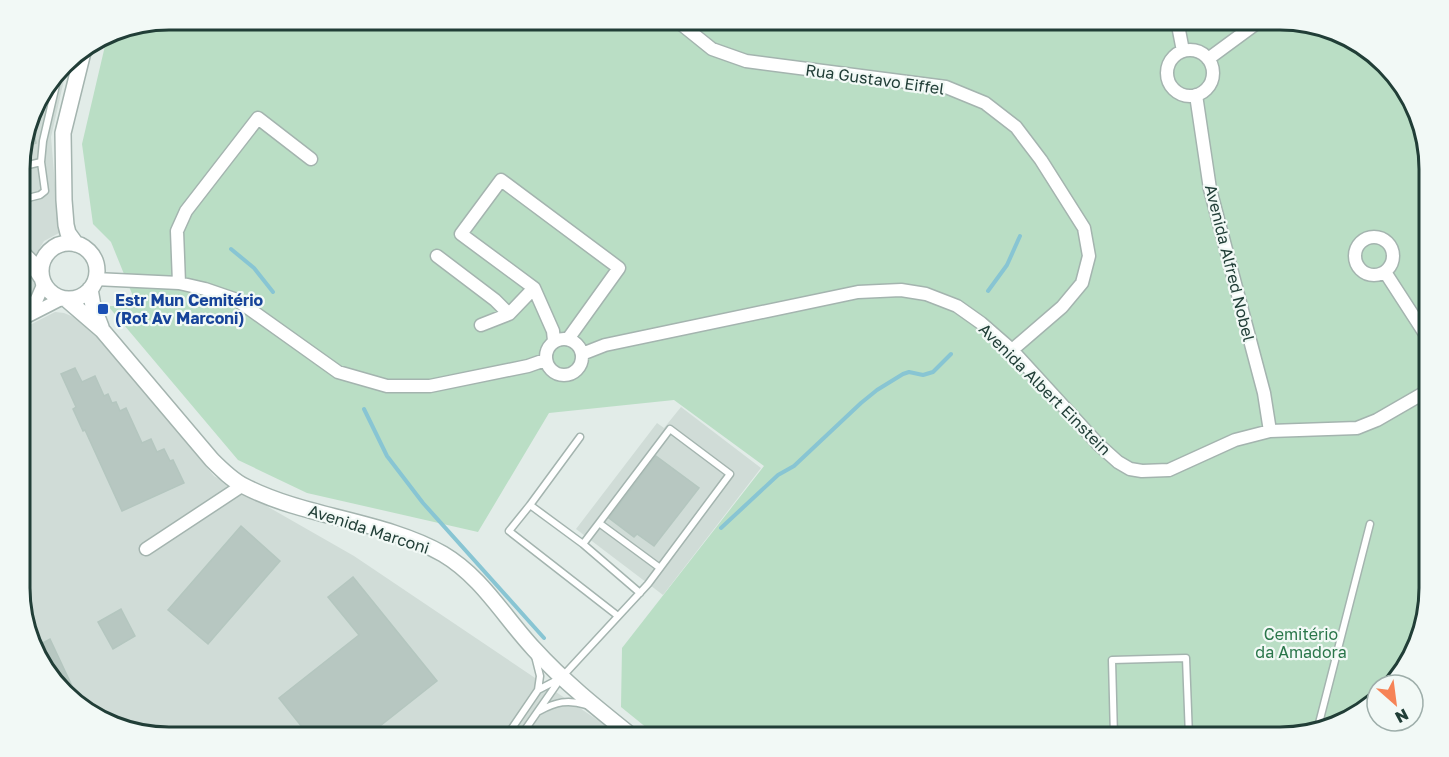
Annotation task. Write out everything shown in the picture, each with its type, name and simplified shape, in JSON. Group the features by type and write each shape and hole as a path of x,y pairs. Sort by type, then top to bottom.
{"street":[{"name":"Rua Gustavo Eiffel","path":"688,30 712,49 746,61 946,87 985,103 1016,127 1041,159 1083,228 1089,256 1082,283 1062,307 1012,350"},
{"path":"1179,30 1184,51"},
{"path":"1208,59 1247,30"},
{"path":"1184,51 1197,51 1208,59 1213,73 1212,80 1203,92 1196,95 1182,95 1176,91 1168,80 1168,65 1177,54 1184,51"},
{"path":"80,62 63,133 64,200 68,233 76,244 91,254 95,262 93,284"},
{"name":"Avenida Alfred Nobel","path":"1196,95 1209,189 1264,393 1269,430"},
{"path":"179,283 177,231 186,211 258,118 311,159"},
{"path":"554,341 553,331 534,288 461,234 501,180 619,268 568,339"},
{"path":"30,308 37,299 43,280 43,261 47,254 60,244 76,244"},
{"path":"437,256 495,300 509,314"},
{"path":"30,261 49,290 65,298"},
{"path":"1385,272 1419,325"},
{"path":"30,315 65,298 75,298 93,284 179,283 237,300 338,372 387,386 430,386 528,366 545,360"},
{"name":"Avenida Marconi","path":"93,284 93,306 102,330"},
{"path":"481,325 509,314 534,288"},
{"name":"Avenida Albert Einstein","path":"582,354 604,345 830,297 882,290 926,294 957,306 975,318 1012,350 1099,445 1118,462 1142,471 1169,470 1235,440 1269,430 1357,428 1377,420 1419,396"},
{"name":"Avenida Marconi","path":"65,298 102,330 212,460 243,485 274,499 410,539 444,555 482,586 561,678 621,727"},
{"path":"568,339 578,344 582,354 580,365 572,374 555,373 550,370 545,360 547,349 554,341 568,339"},
{"path":"146,549 243,485"}],"lane":[{"path":"30,198 40,195 45,190 41,162 43,141 55,90"},
{"path":"30,165 41,162"},
{"path":"527,727 561,678 640,593 730,474 670,429 583,544"},
{"path":"580,437 509,531 618,616"},
{"path":"530,505 583,544 640,593"},
{"path":"599,523 660,568"},
{"path":"1320,721 1370,524"},
{"path":"513,727 538,690 540,676 533,648"},
{"path":"1114,727 1112,660 1186,658 1189,727"},
{"path":"538,690 561,678"},
{"path":"539,711 555,703 568,701 597,708"}],"shaded area":[{"path":"64,79 51,137 59,233 44,241 35,256 37,287 30,300 31,151 41,116 53,92"},
{"path":"55,312 64,313 86,322 214,476 354,556 606,727 169,727 151,726 125,720 92,704 71,686 49,657 35,624 31,606 30,325"},
{"path":"681,407 761,468 663,595 576,529 657,423 664,428"}],"green space":[{"name":"Cemitério da Amadora","path":"160,30 1289,30 1324,37 1357,53 1384,77 1405,108 1418,151 1419,597 1412,632 1405,649 1390,673 1365,673 1365,698 1357,704 1324,720 1289,727 646,727 621,707 622,648 764,466 674,400 549,413 478,532 307,493 238,460 108,306 137,306 111,242 93,224 82,144 105,46 133,35"}],"building":[{"path":"75,368 82,382 95,376 104,396 108,394 112,403 116,402 120,411 126,408 142,443 151,439 157,452 164,449 170,461 173,460 184,483 122,511 73,409 76,407 61,374"},
{"path":"656,456 699,488 654,546 637,534 634,537 609,518"},
{"path":"241,526 280,561 208,644 168,610"},
{"path":"353,577 437,681 379,727 302,727 279,698 359,635 328,597"},
{"path":"121,609 135,636 113,649 98,622"},
{"path":"50,639 73,688 59,672 42,643"}],"waterway":[{"path":"988,291 1007,265 1020,236"},
{"path":"231,249 254,268 273,292"},
{"path":"721,528 778,475 794,466 877,390 909,372 923,375 933,372 951,354"},
{"path":"364,409 387,456 423,503 544,638"}],"place":[{"name":"Estr Mun Cemitério (Rot Av Marconi)","path":"103,309"}]}
